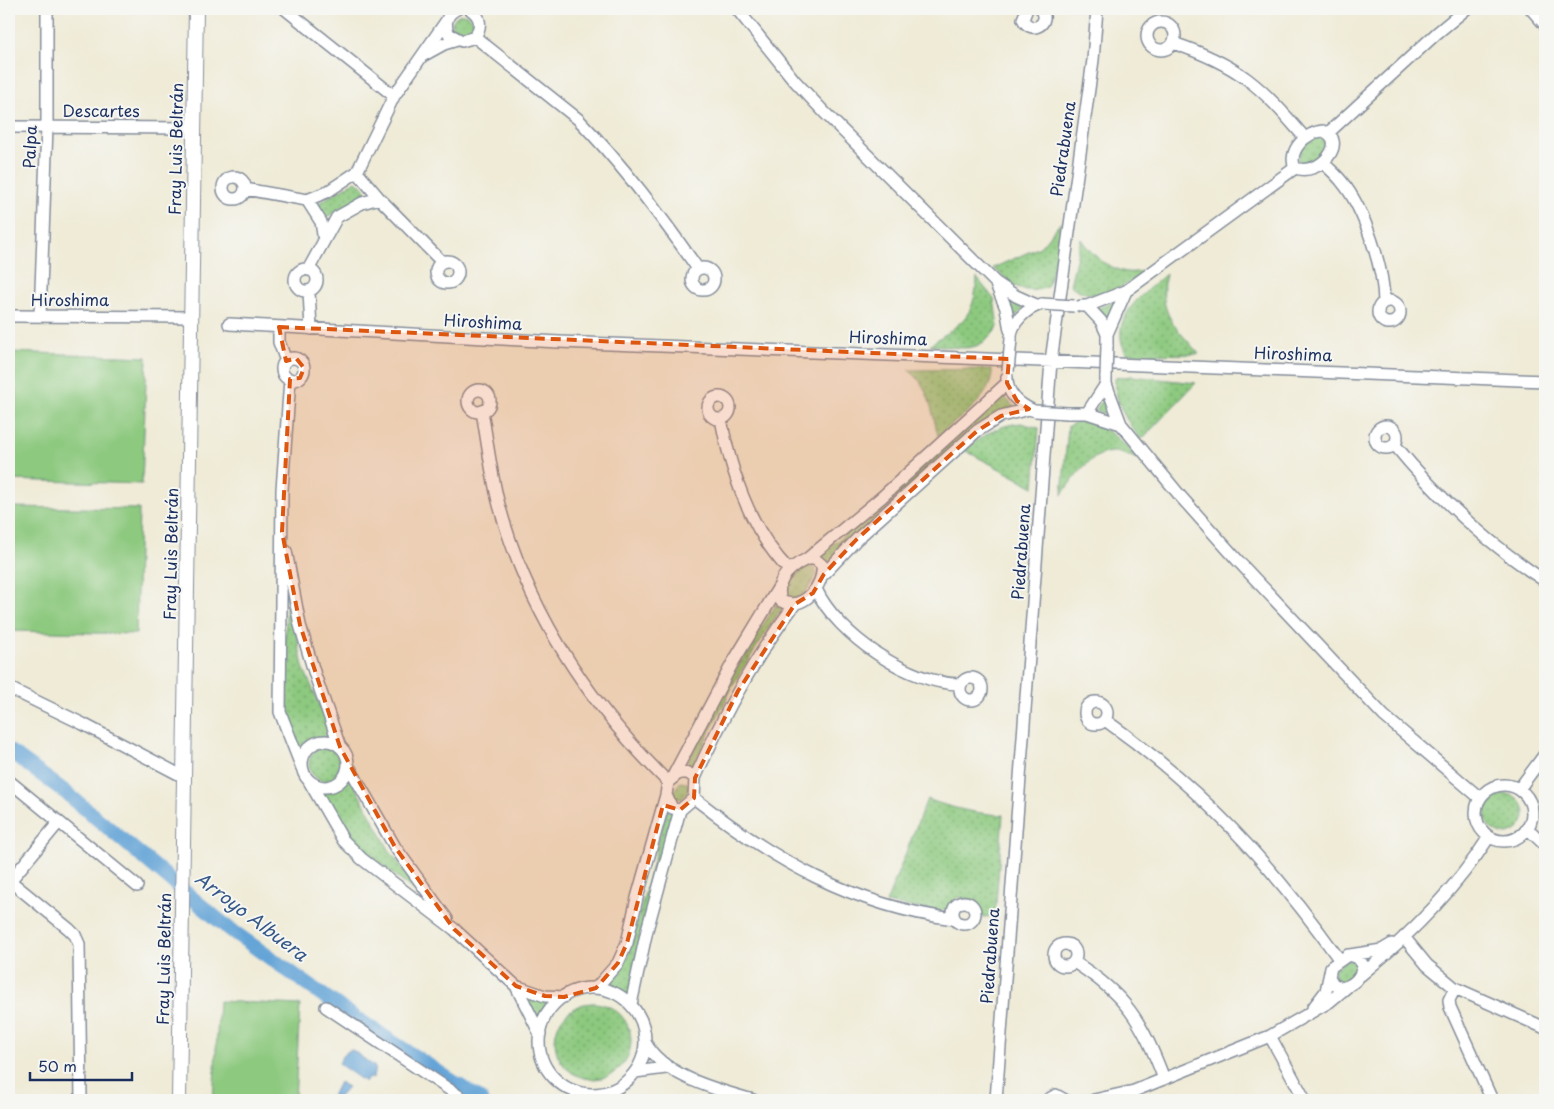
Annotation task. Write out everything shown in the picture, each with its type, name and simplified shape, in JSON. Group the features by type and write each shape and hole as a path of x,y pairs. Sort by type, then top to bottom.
{"street":[{"name":"Palpa","path":"40,316 47,127 47,9"},
{"name":"Fray Luis Beltrán","path":"179,1100 196,9"},
{"path":"285,9 394,96"},
{"path":"737,9 794,80 824,112 995,282 1016,296 1039,304 1087,306 1126,291 1295,168"},
{"path":"1023,10 1025,23 1030,27 1037,28 1044,21 1044,14 1041,9"},
{"name":"Piedrabuena","path":"996,1100 1051,361 1093,60 1096,9"},
{"path":"1295,168 1292,157 1305,138 1315,132 1328,133 1436,33 1466,9"},
{"path":"1530,10 1545,25"},
{"path":"420,57 444,44 458,40 467,41 475,37 480,27 476,11"},
{"path":"453,12 449,34 458,40"},
{"path":"245,188 307,200 327,192 356,172 394,96 453,12"},
{"path":"475,37 578,119 593,134 622,165 698,270"},
{"path":"1173,43 1204,54 1251,81 1271,98 1305,138"},
{"name":"Descartes","path":"9,127 194,128"},
{"path":"1295,168 1305,171 1323,162 1334,147 1328,133"},
{"path":"1323,162 1352,196 1380,266 1384,284 1384,302"},
{"path":"356,172 442,262"},
{"path":"311,329 309,291 299,288 295,279 301,270 308,270 337,217 362,204 379,198"},
{"path":"307,200 321,222 324,241"},
{"path":"995,282 1006,308 1011,334 1007,383 1017,401 1032,410"},
{"path":"1126,291 1107,340 1106,380 1122,424 1234,556 1371,703 1410,739 1480,798"},
{"path":"1011,334 1016,321 1039,304"},
{"path":"1087,306 1101,322 1107,340"},
{"name":"Hiroshima","path":"9,316 192,317"},
{"name":"Hiroshima","path":"230,324 559,342 1545,381"},
{"path":"279,327 279,342 286,362 283,371 290,379 282,490 279,607 280,712 302,768 343,840 350,848 454,929 516,986 540,1034"},
{"path":"286,362 296,358 302,362 304,368 300,378 290,379"},
{"path":"1087,413 1106,380"},
{"path":"596,988 618,963 627,943 637,898 671,779 732,664 775,597 789,570 794,565 807,559 889,490 1007,383"},
{"path":"631,1004 647,930 680,810 694,798 695,778 738,691 769,639 795,604 805,600 816,589 824,574 857,539 977,431 1001,416 1032,410 1087,413 1122,424"},
{"path":"482,411 498,500 514,551 538,609 559,647 600,707 624,736 671,779"},
{"path":"722,419 729,456 750,509 767,543 789,570"},
{"path":"1394,444 1420,476 1458,515 1495,547 1545,581"},
{"path":"282,532 300,625 315,676 340,747 347,757 348,765 395,847 454,929"},
{"path":"807,559 815,559 822,565 824,574"},
{"path":"780,585 781,601 795,604"},
{"path":"816,589 820,599 843,627 887,659 932,681 961,684"},
{"path":"9,688 184,777"},
{"path":"1105,720 1158,759 1189,785 1264,860 1344,957 1358,958 1363,965 1361,975"},
{"path":"302,768 304,754 315,743 331,741 340,747"},
{"path":"1519,789 1545,754"},
{"path":"309,781 323,787 337,783 346,772 348,765"},
{"path":"671,779 688,773 695,778"},
{"path":"9,781 138,886"},
{"path":"1503,785 1519,789 1530,803 1532,812 1527,828 1514,839 1505,841 1488,837 1478,823 1477,806 1480,798 1494,787 1503,785"},
{"path":"666,795 672,808 680,810"},
{"path":"694,798 750,841 788,864 838,888 873,902 901,910 954,919"},
{"path":"59,822 9,881 69,929 75,935 79,944 81,1100"},
{"path":"1527,828 1545,845"},
{"path":"1094,1100 1119,1098 1270,1036 1328,1002 1422,922 1452,886 1488,837"},
{"path":"1311,1012 1326,991 1331,968 1344,957 1382,950 1404,937"},
{"path":"1404,937 1427,965 1455,988 1545,1028"},
{"path":"1074,962 1105,983 1123,1000 1141,1024 1150,1041 1164,1079"},
{"path":"1329,977 1333,984 1342,988 1347,987"},
{"path":"516,986 546,996 564,997"},
{"path":"596,988 610,990 631,1004 643,1024 645,1042 643,1057 635,1072 622,1086 601,1097 593,1095 566,1095 544,1064 539,1046 540,1034 547,1012 554,1003 574,991 596,988"},
{"path":"1455,988 1449,1000 1450,1007 1492,1100"},
{"path":"326,1007 465,1100"},
{"path":"1270,1036 1305,1100"},
{"path":"645,1042 650,1051 666,1068 753,1100"},
{"path":"635,1072 666,1068"},
{"path":"1047,1100 1056,1095 1065,1100"}],"highlighted area":[{"path":"279,327 1009,359 1007,383 1017,401 1029,409 1001,416 977,431 857,539 824,574 813,593 795,604 738,691 695,778 694,798 680,810 663,805 627,943 618,963 596,988 564,997 545,996 516,986 454,929 395,847 340,747 300,625 282,532 290,379 300,378 304,368 296,358 286,361"}],"green space":[{"path":"463,14 471,17 474,25 471,33 463,36 455,33 452,25 455,17"},
{"path":"1323,136 1329,144 1323,156 1310,166 1298,164 1298,158 1305,145 1313,139"},
{"path":"356,181 365,189 365,194 327,217 323,216 317,209 317,204"},
{"path":"1062,221 1057,256 1047,287 1030,290 1017,287 993,268 1040,247"},
{"path":"1081,239 1095,255 1113,268 1129,272 1147,271 1129,283 1110,292 1090,294 1080,291 1070,285"},
{"path":"1166,274 1164,299 1166,309 1176,327 1199,354 1142,355 1126,353 1121,341 1121,329 1124,318 1138,299"},
{"path":"977,278 994,299 998,327 990,336 976,346 960,348 930,345 958,325 969,312 973,303"},
{"path":"1006,294 1026,306 1015,317"},
{"path":"1118,300 1105,324 1096,309"},
{"path":"9,352 147,357 142,484 9,480"},
{"path":"992,369 991,379 981,398 938,436 929,399 921,383 908,370"},
{"path":"1132,376 1196,383 1141,440 1122,411 1115,387 1115,378"},
{"path":"1002,394 1014,407 975,427 827,564 820,556 972,424"},
{"path":"1104,398 1109,416 1096,410"},
{"path":"1080,420 1098,426 1112,434 1138,459 1115,452 1098,456 1084,467 1062,495 1068,426"},
{"path":"1021,423 1039,428 1034,487 964,450 997,429"},
{"path":"9,507 139,509 136,634 9,631"},
{"path":"808,565 815,569 817,574 806,592 799,598 787,599 784,595 786,585 791,576 798,569"},
{"path":"287,581 303,667 334,737 323,737 315,740 308,744 301,752 288,720 285,637"},
{"path":"778,602 783,606 737,678 691,769 686,766 707,724 729,682"},
{"path":"326,747 338,752 343,764 338,776 326,781 314,776 309,764 314,752"},
{"path":"350,777 391,853 432,906 354,842 320,790 326,793 339,788"},
{"path":"680,782 687,783 689,788 682,799 675,798 673,792"},
{"path":"1509,794 1516,797 1522,803 1525,814 1524,822 1516,831 1509,834 1501,834 1494,831 1486,822 1485,810 1488,803 1497,795"},
{"path":"927,799 964,810 1003,815 995,916 982,917 977,901 958,897 946,909 939,912 886,903"},
{"path":"667,809 673,812 641,930 629,998 618,991 605,987 628,957"},
{"path":"1346,960 1358,963 1358,971 1345,984 1336,981 1334,969"},
{"path":"522,992 550,1002 539,1016 533,1011"},
{"path":"219,1001 300,1005 295,1100 213,1100"},
{"path":"586,1003 600,1003 614,1009 625,1020 631,1034 628,1056 620,1068 600,1079 586,1079 572,1073 561,1062 555,1048 555,1034 561,1020 572,1009"}],"water":[{"path":"351,1049 375,1067 373,1078 368,1078 365,1082 339,1064 342,1056"},
{"path":"339,1082 348,1087 336,1100 330,1100"}],"waterway":[{"name":"Arroyo Albuera","path":"9,751 64,791 228,928 348,1013 481,1100"}]}
